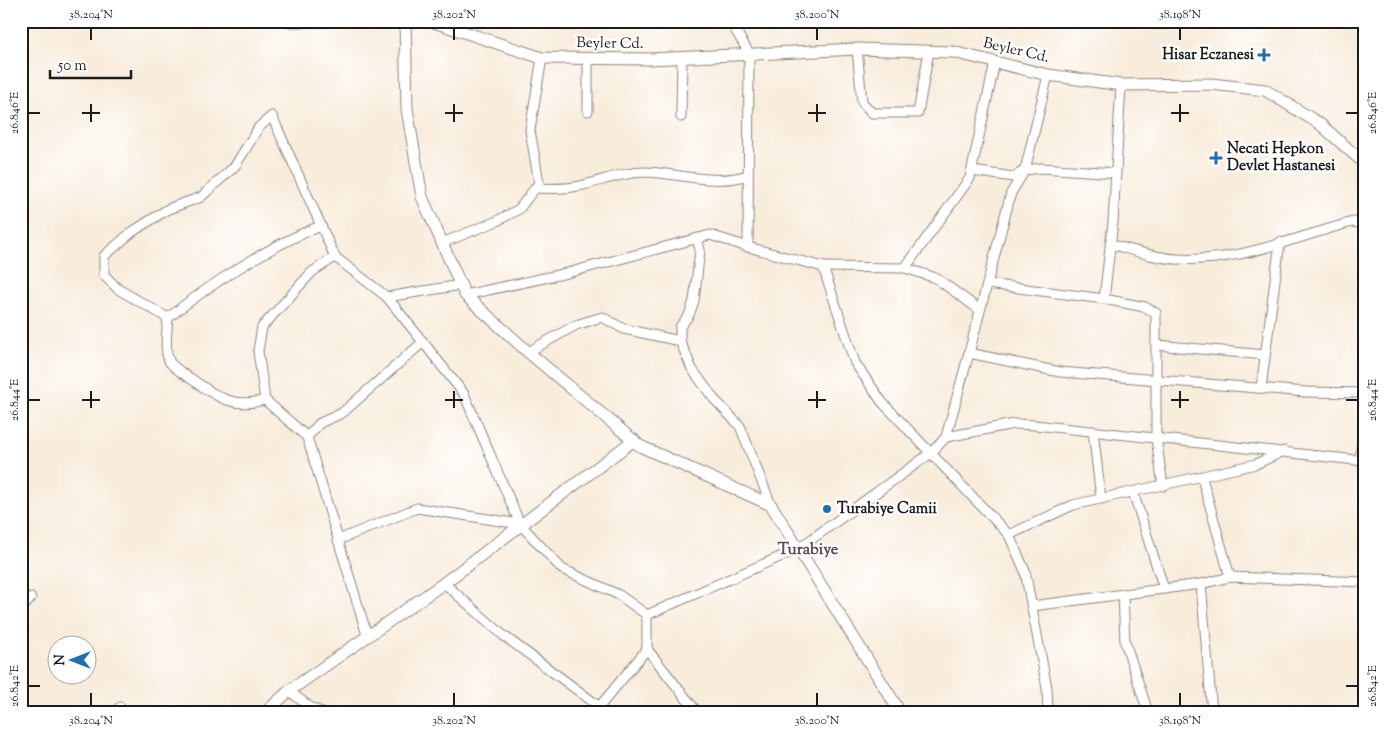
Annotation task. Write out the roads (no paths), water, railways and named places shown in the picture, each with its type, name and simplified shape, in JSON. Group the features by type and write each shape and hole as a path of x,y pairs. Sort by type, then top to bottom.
{"street":[{"path":"288,21 324,21"},
{"path":"405,21 409,119 422,197 463,290 528,352 640,446 772,505"},
{"path":"730,21 749,54 748,247"},
{"name":"Beyler Cd.","path":"434,22 542,58 682,57 857,49 953,52 1048,75 1121,85 1211,84 1265,90 1320,124 1365,164"},
{"path":"857,49 862,102 872,113 918,113 929,52"},
{"path":"680,117 682,57"},
{"path":"442,243 497,221 519,209 539,182 530,130 542,58"},
{"path":"588,58 588,111"},
{"path":"905,268 970,178 996,62"},
{"path":"647,615 798,548 931,453 946,436 1012,193 1025,170 1048,75"},
{"path":"1104,299 1116,173 1121,85"},
{"path":"168,318 118,289 104,275 104,256 132,232 168,209 200,197 235,166 259,127 272,116 335,257 387,297 464,394 520,524 562,569 619,594 647,615"},
{"path":"972,171 1014,177 1025,170 1041,168 1116,173"},
{"path":"535,188 557,190 622,174 643,172 715,179 748,174"},
{"path":"1110,244 1176,259 1200,260 1234,257 1353,222 1365,224"},
{"path":"265,400 240,403 223,400 179,371 169,361 167,342 168,318 192,298 288,241 321,226"},
{"path":"387,297 463,290 567,273 710,235 823,267 905,268 936,278 980,310"},
{"path":"697,238 700,250 694,301 689,316 680,326 680,341 692,369 714,399 740,426 772,505 900,712"},
{"path":"1261,388 1280,242"},
{"path":"335,257 312,272 262,327 258,351 265,400 308,437 367,635"},
{"path":"823,267 855,363 882,402 960,486 1009,535 1025,571 1047,688 1048,712"},
{"path":"988,284 1104,299 1145,307 1156,314 1156,438 1163,486"},
{"path":"528,352 576,325 602,317 624,328 680,341"},
{"path":"308,437 320,424 342,413 423,342"},
{"path":"1157,345 1265,355"},
{"path":"969,353 1060,372 1365,394"},
{"path":"1365,411 1362,461 1365,469"},
{"path":"946,436 1014,424 1069,427 1362,461"},
{"path":"1093,431 1101,499"},
{"path":"266,712 289,691 444,582 634,440"},
{"path":"1009,535 1073,505 1202,478 1256,464 1284,451"},
{"path":"1202,478 1230,577"},
{"path":"1133,492 1164,588"},
{"path":"338,540 418,508 520,524"},
{"path":"1032,606 1201,584 1230,577 1365,582"},
{"path":"444,582 504,636 597,709 647,649"},
{"path":"1201,584 1212,712"},
{"path":"1124,594 1125,642 1148,712"},
{"path":"21,609 31,598"},
{"path":"647,615 647,649 697,712"},
{"path":"289,691 310,707 321,712"}],"place":[{"name":"Hisar Eczanesi","path":"1264,55"},
{"name":"Necati Hepkon Devlet Hastanesi","path":"1216,158"},
{"name":"Turabiye Camii","path":"827,509"}],"district":[{"name":"Turabiye","path":"808,550"}]}
